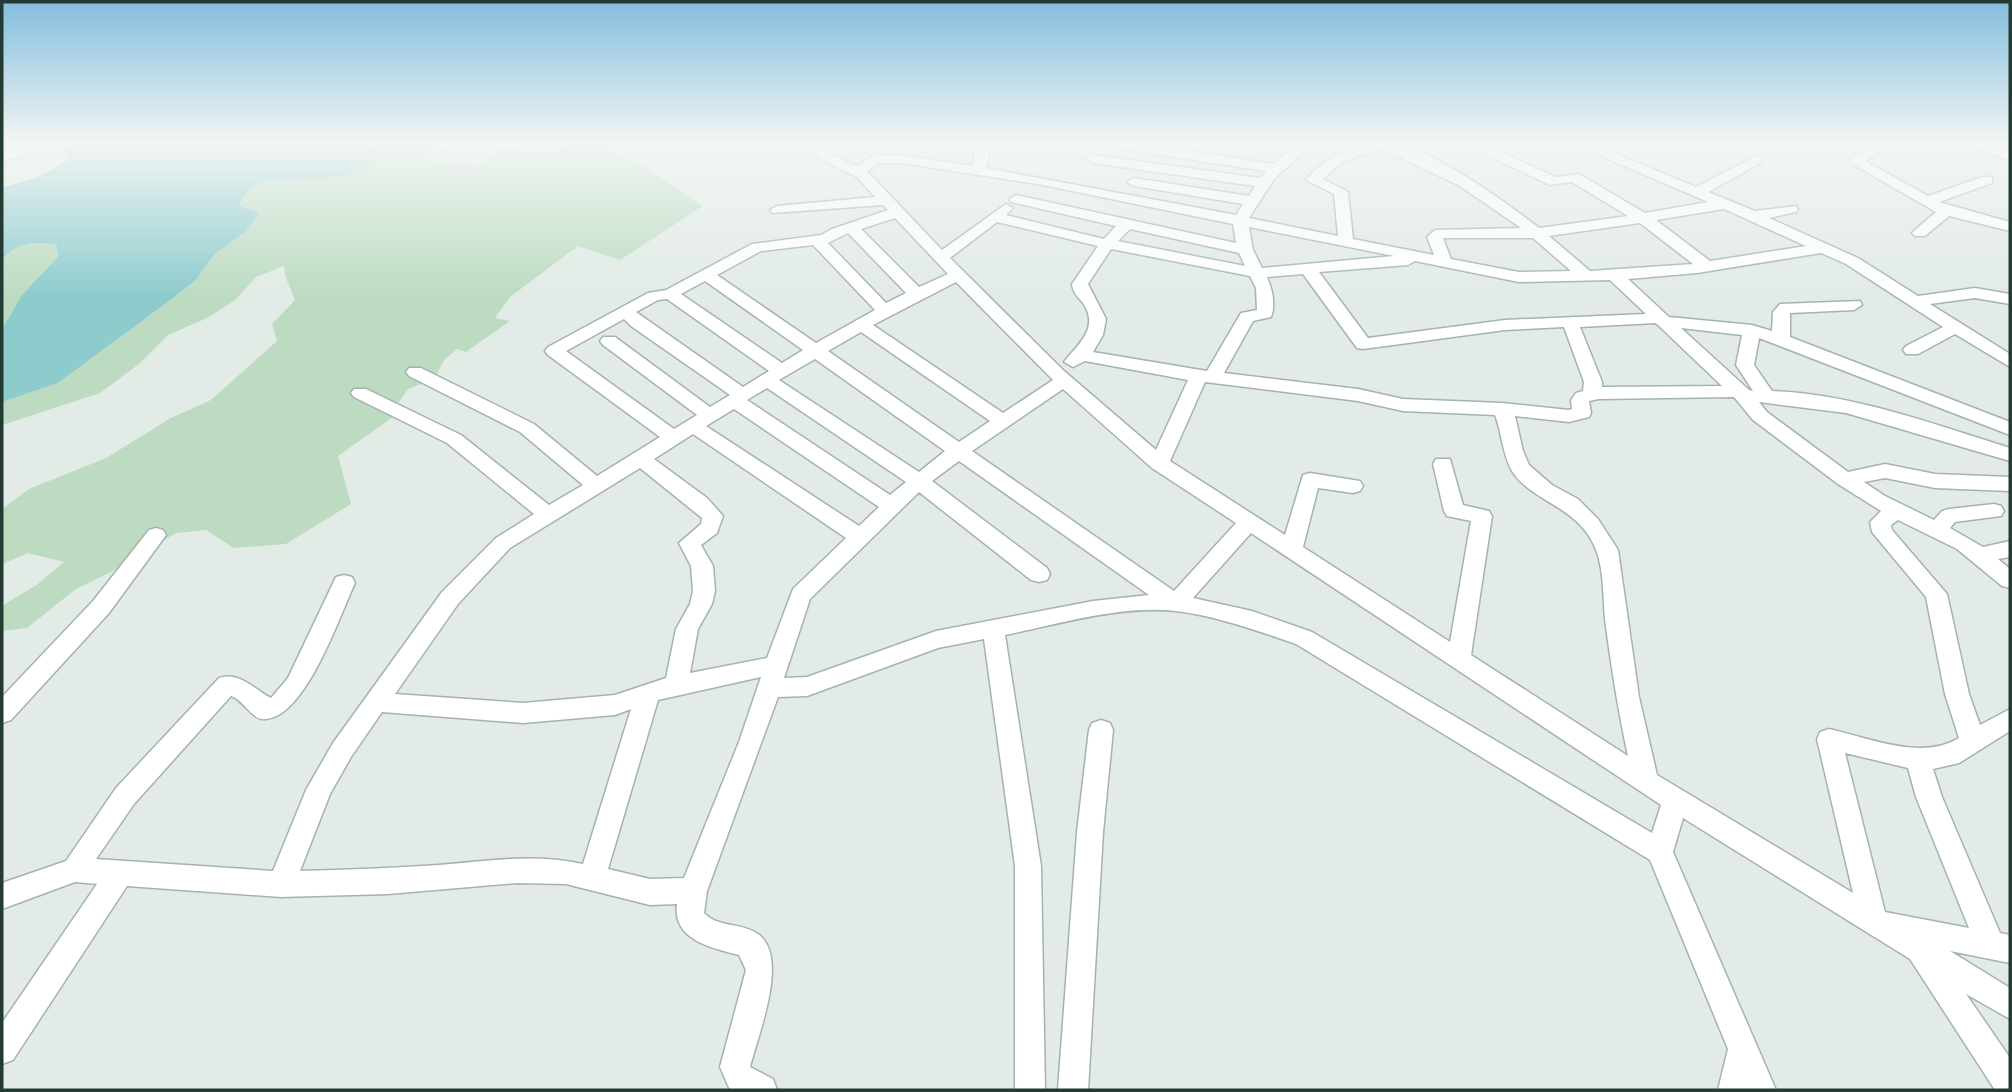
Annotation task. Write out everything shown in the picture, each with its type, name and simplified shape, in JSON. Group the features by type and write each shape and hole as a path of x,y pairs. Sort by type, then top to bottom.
{"street":[{"path":"882,195 1061,377 1159,463 1646,782 2010,1004"},
{"path":"941,258 1021,195"},
{"path":"1139,195 1164,205 1519,277 1614,275 1706,266 1823,248"},
{"path":"1164,205 1169,195"},
{"path":"1215,195 1251,201"},
{"path":"1159,463 1205,377 1247,317 1265,313 1264,288 1245,250 1240,221 1255,195"},
{"path":"1341,195 1346,241"},
{"path":"1487,195 1584,274"},
{"path":"1604,195 1643,218 1706,266"},
{"path":"1704,195 1852,261 2010,362"},
{"path":"1917,195 1947,210 2010,228"},
{"path":"1928,201 1945,195"},
{"path":"1016,199 1245,250"},
{"path":"777,210 887,200"},
{"path":"1439,259 1435,237 1440,233 1536,233 1726,204"},
{"path":"1754,216 1791,209"},
{"path":"1920,233 1947,210"},
{"path":"672,437 554,351 654,296 670,294 757,247 818,240 898,212"},
{"path":"995,217 1107,244 1257,273 1439,259"},
{"path":"762,1090 740,1079 735,1067 760,970 755,951 747,943 710,934 695,924 690,913 693,891 751,742 801,595 919,481 1061,377 1082,355 1098,330 1098,315 1080,290 1080,284 1107,244 1127,223"},
{"path":"851,228 916,294"},
{"path":"818,240 885,311"},
{"path":"1307,268 1363,344 1477,328 1570,322 1660,319 1752,330 2010,429"},
{"path":"707,275 1175,603"},
{"path":"281,884 319,790 342,750 450,597 503,542 816,351 916,294 958,275"},
{"path":"1614,275 1760,415 1845,479 1897,511 1964,544 2010,580"},
{"path":"1916,301 1981,292 1996,293 2010,299"},
{"path":"670,294 774,376 919,481 1039,574"},
{"path":"1781,339 1781,312 1786,309 1854,305"},
{"path":"625,311 738,398 892,506"},
{"path":"1570,322 1593,382 1592,394"},
{"path":"862,325 1003,421"},
{"path":"1912,350 1955,327"},
{"path":"1752,330 1745,365 1766,396"},
{"path":"609,341 701,420 860,537"},
{"path":"1983,344 2010,341"},
{"path":"1082,355 1205,377 1358,395 1403,405 1502,408 1578,415 1583,413 1580,400 1592,394 1740,394 1807,400 1855,409 2010,455"},
{"path":"415,372 527,428 596,485"},
{"path":"360,393 454,439 548,515"},
{"path":"1502,408 1513,451 1521,469 1545,490 1571,504 1591,524 1606,550 1627,697 1646,782"},
{"path":"640,458 713,516 710,528 689,543 702,566 704,591 701,604 687,629 676,685"},
{"path":"1443,464 1454,511 1482,516 1459,659"},
{"path":"1845,479 1885,471 1935,481 2010,484"},
{"path":"1292,550 1310,480 1353,486"},
{"path":"1897,511 1880,522 1882,532 1936,594 1957,694 1973,742"},
{"path":"1936,531 1949,516 1994,511"},
{"path":"1175,603 1249,522"},
{"path":"2,713 101,607 156,535"},
{"path":"1979,556 2010,549"},
{"path":"75,870 86,849 133,787 227,685 246,691 265,710 279,705 288,696 344,583"},
{"path":"768,688 807,686 936,640 1093,609 1136,604 1175,603 1252,620 1304,638 1660,852 1761,1090"},
{"path":"993,630 1028,866 1030,1090"},
{"path":"377,702 523,713 615,705 676,685 776,665"},
{"path":"592,878 649,693"},
{"path":"1876,922 1829,739 1918,760 1950,756 2010,719"},
{"path":"1073,1090 1090,832 1101,730"},
{"path":"1918,760 1928,797 2001,947"},
{"path":"1660,852 1675,800"},
{"path":"2,896 75,870 281,884 388,881 517,871 566,872 650,892 693,891"},
{"path":"2,1049 121,872"},
{"path":"1876,922 2001,947"},
{"path":"1919,948 2010,1085"},
{"path":"1733,1090 1744,1047"}],"green space":[{"path":"245,195 687,195 703,206 620,260 578,246 510,297 495,318 510,321 466,352 457,349 444,360 434,379 408,389 393,417 338,456 351,504 286,544 234,548 206,530 176,533 117,569 76,589 27,628 2,631 2,606 38,584 64,562 28,553 2,564 2,509 29,489 106,458 171,418 211,400 277,341 272,324 295,300 284,266 256,277 234,301 207,318 168,335 139,364 100,393 2,425 2,402 58,383 196,280 214,255 245,232 259,213 239,206"},
{"path":"38,242 56,244 60,256 22,295 2,329 2,259 14,246"}],"water":[{"path":"2,195 245,195 239,206 260,213 245,232 214,255 196,280 58,383 2,402 2,329 22,295 59,256 56,244 33,243 20,246 2,259"}]}
